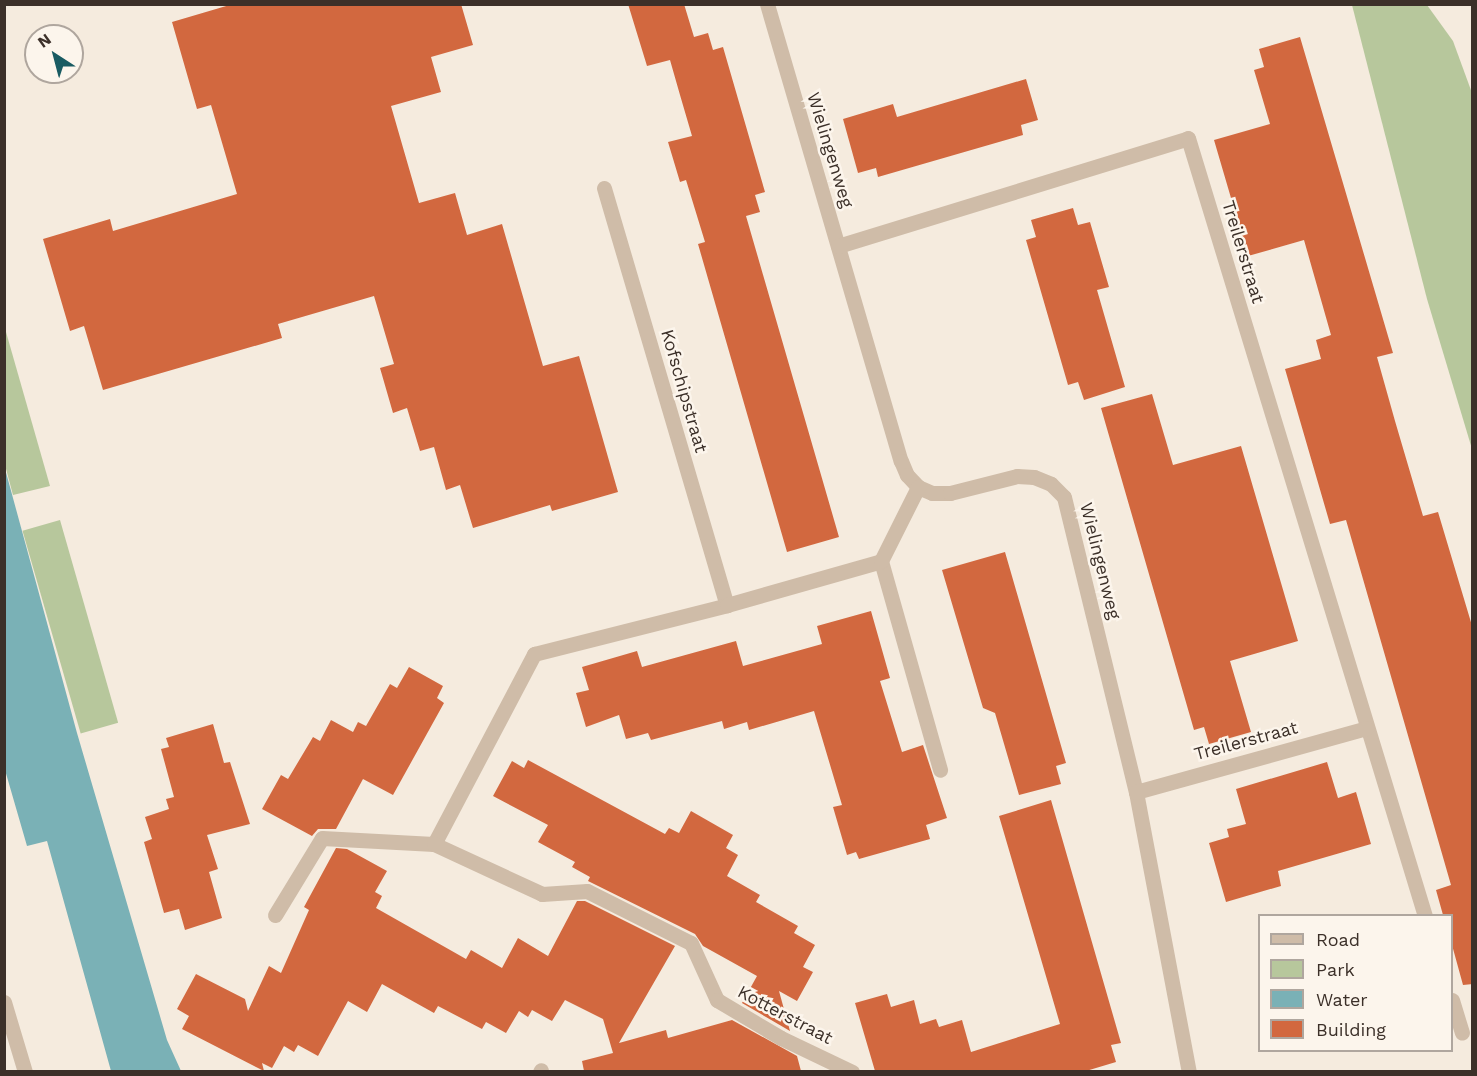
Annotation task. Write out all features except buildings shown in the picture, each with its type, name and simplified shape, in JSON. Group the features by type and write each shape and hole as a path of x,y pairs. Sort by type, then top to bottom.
{"street":[{"name":"Wielingenweg","path":"767,4 901,461 908,475 918,487 932,493 950,493 1017,476 1034,477 1051,484 1064,497 1136,792 1189,1071"},
{"name":"Treilerstraat","path":"838,246 1188,138 1366,728 1425,914"},
{"name":"Kofschipstraat","path":"604,188 727,605"},
{"path":"918,487 881,561 940,770"},
{"path":"434,844 534,654 727,605 881,561"},
{"name":"Treilerstraat","path":"1136,792 1366,728"},
{"name":"Kotterstraat","path":"275,915 322,838 434,844 542,894 587,891 691,943 717,1000 781,1038 852,1071"},
{"path":"4,1002 26,1071"},
{"path":"1453,1003 1462,1032"}],"green space":[{"path":"1352,5 1427,5 1453,41 1472,93 1472,449 1427,299"},
{"path":"4,325 50,486 13,495 5,465"},
{"path":"60,520 118,723 81,734 23,531"}],"water":[{"path":"4,465 77,733 167,1040 181,1071 111,1071 47,841 27,846 5,770"}]}
